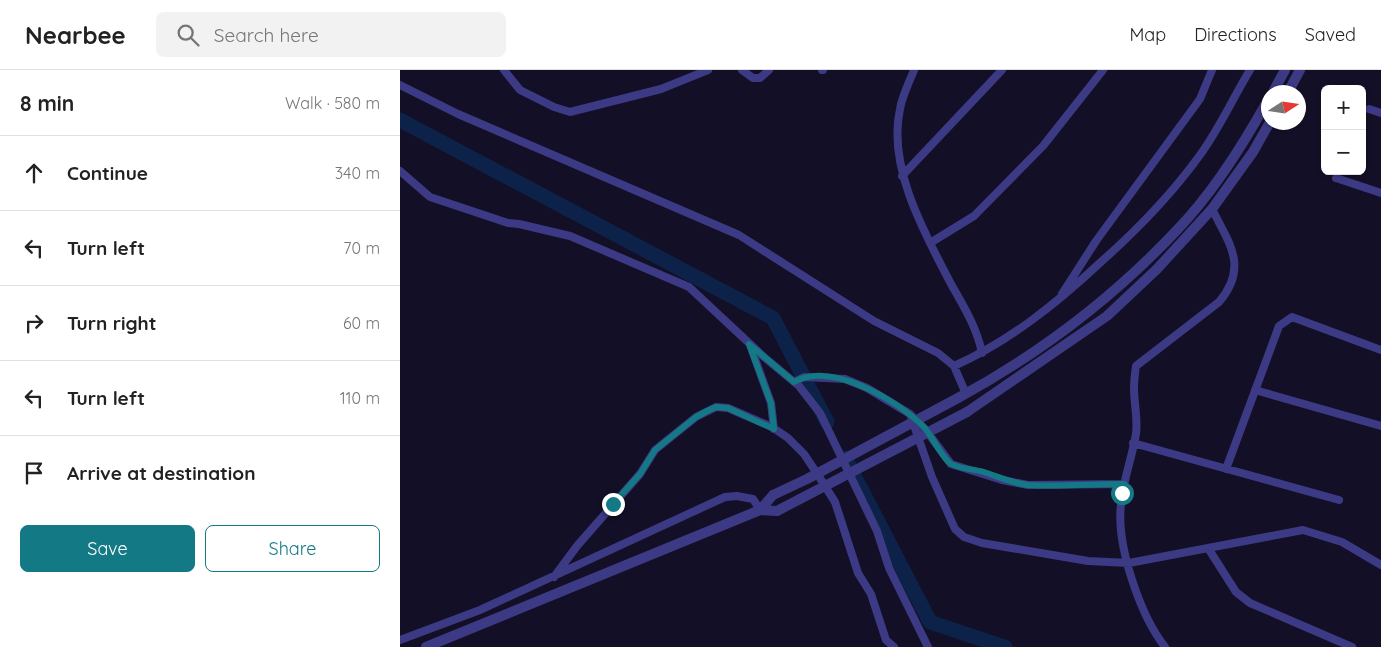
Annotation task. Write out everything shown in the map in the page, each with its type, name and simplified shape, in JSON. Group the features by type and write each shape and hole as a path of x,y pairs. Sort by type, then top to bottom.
{"street":[{"path":"504,70 520,90 554,107 570,112 655,91 708,70"},
{"path":"742,70 753,78 760,78 768,70"},
{"path":"914,70 899,116 897,152 902,176 930,243 978,334 982,353"},
{"path":"902,176 1002,70"},
{"path":"930,243 974,216 1043,146 1103,70"},
{"path":"1056,304 1096,242 1200,99 1212,70"},
{"path":"954,366 982,353 1056,304 1136,230 1174,190 1201,153 1250,70"},
{"path":"1277,85 1285,70"},
{"path":"1292,85 1300,70"},
{"path":"400,85 458,114 739,235 874,321 938,353 954,366 962,396"},
{"path":"1370,108 1381,112"},
{"path":"760,510 773,495 807,479 962,396 1059,335 1098,305 1178,230 1230,161 1261,111"},
{"path":"426,647 760,510 777,511 967,412 1107,316 1157,268 1212,209 1253,152 1265,130"},
{"path":"400,171 430,197 508,223 570,236 689,287 749,344 794,382 820,414 877,531 889,568 928,647"},
{"path":"1336,178 1381,193"},
{"path":"1165,647 1144,612 1128,563 1120,528 1124,484 1136,432 1134,388 1136,366 1220,302 1232,281 1236,271 1234,254 1212,209"},
{"path":"1226,469 1279,326 1292,317 1381,350"},
{"path":"749,344 771,403 774,429"},
{"path":"794,382 804,377 845,379 867,388 910,414 925,428 950,464 1002,480 1028,485 1124,484"},
{"path":"1256,390 1381,426"},
{"path":"554,577 577,546 640,474 655,450 696,417 716,407 728,408 774,429 788,438 804,454 835,502 858,573 871,594 886,640 894,647"},
{"path":"910,414 932,477 955,529 964,537 982,543 1088,561 1128,563 1303,530 1342,542 1381,565"},
{"path":"1134,443 1339,500"},
{"path":"400,640 480,610 724,497 738,496 753,499 760,510"},
{"path":"1208,548 1236,592 1250,603 1352,647"}],"waterway":[{"path":"400,120 773,318 827,422"},
{"path":"845,458 930,622 1005,647"}],"route":[{"path":"613,504 640,474 655,450 696,417 707,411 716,407 728,408 774,429 771,403 749,344 794,382 804,377 845,379 889,400 910,414 925,428 950,464 985,472 1002,480 1028,485 1124,484 1122,493"}]}
